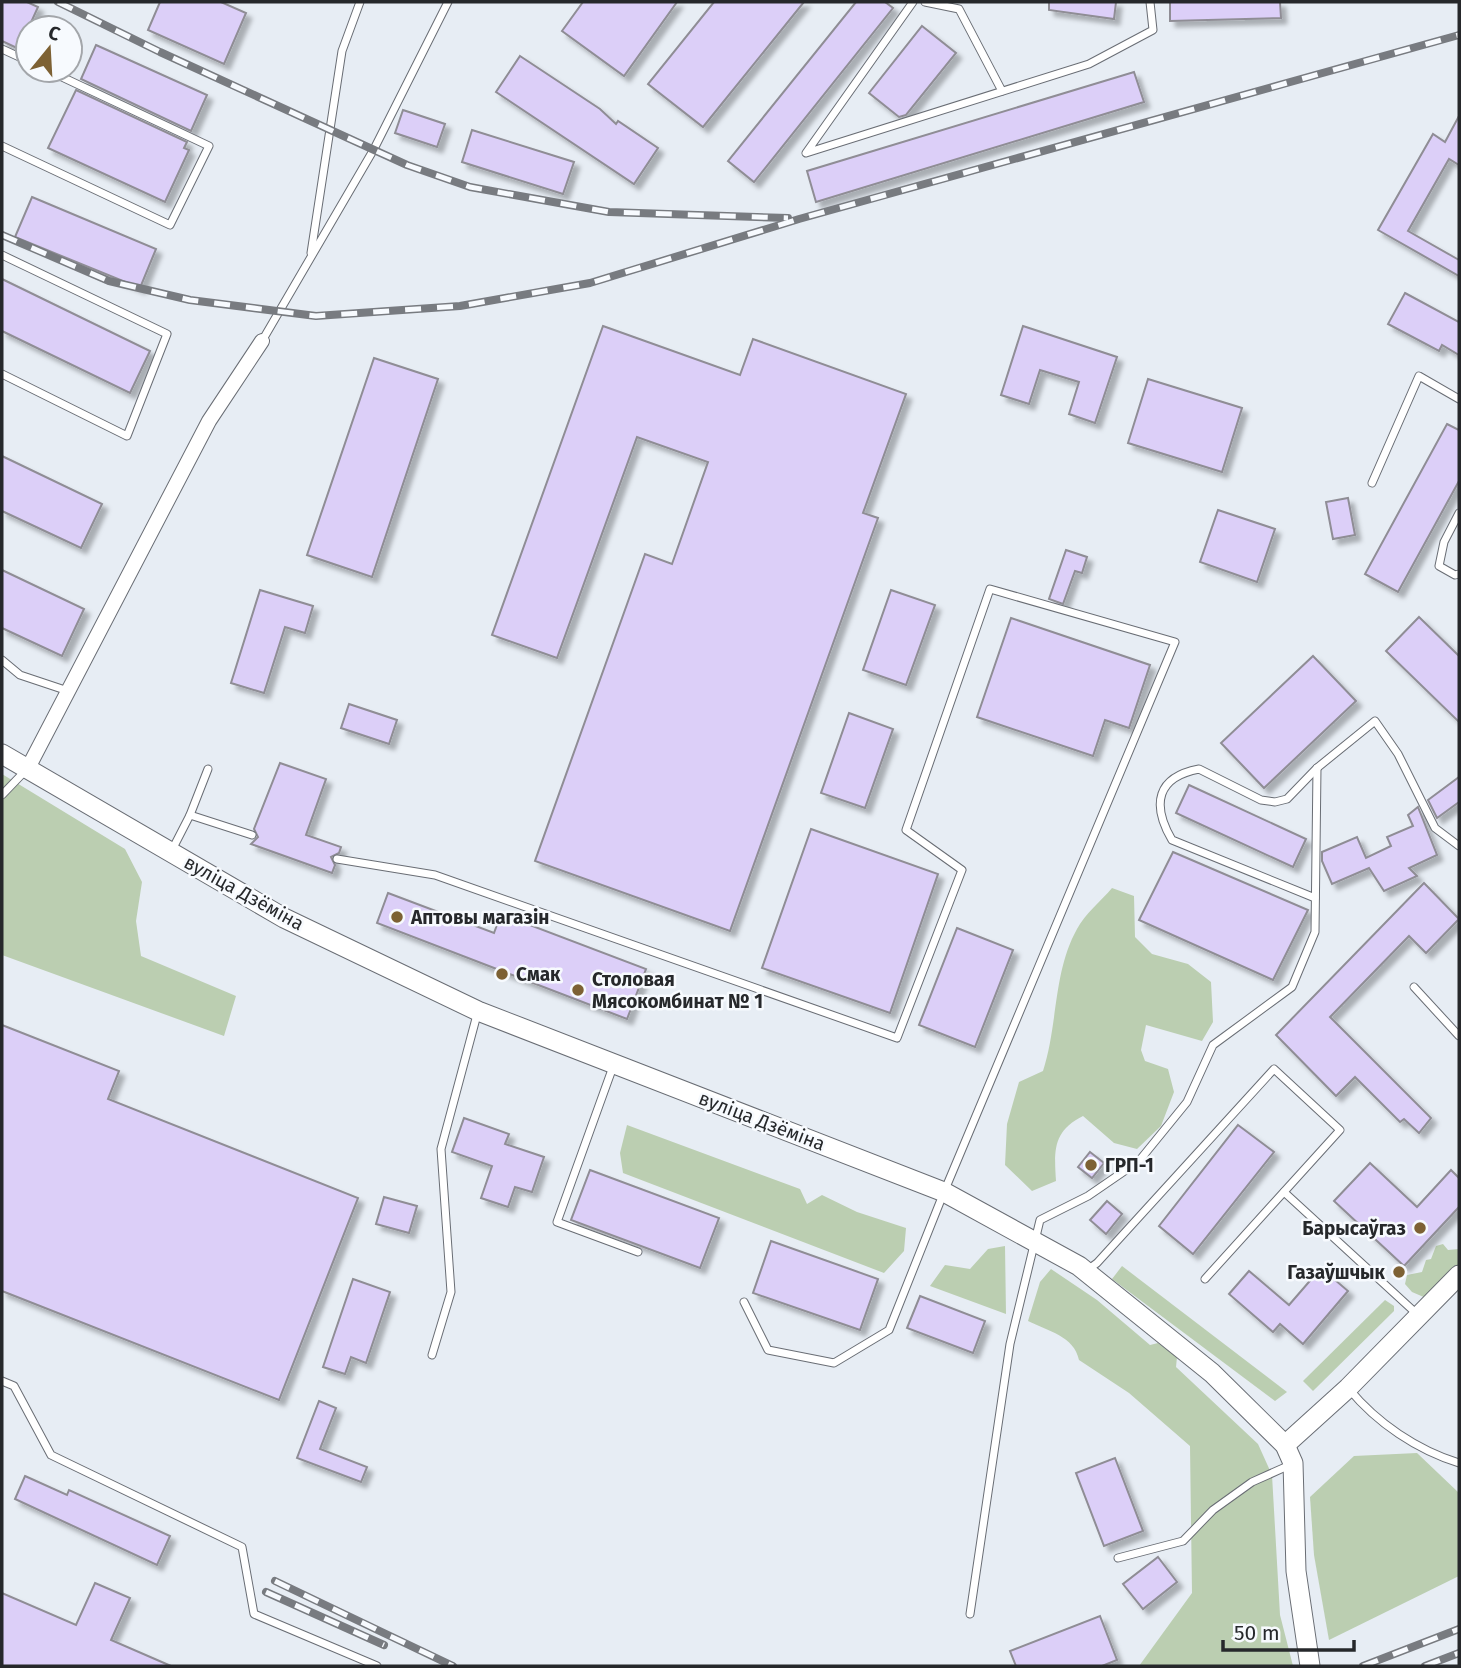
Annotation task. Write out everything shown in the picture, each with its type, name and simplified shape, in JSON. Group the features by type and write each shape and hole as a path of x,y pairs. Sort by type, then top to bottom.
{"main road":[{"name":"вуліца Дзёміна","path":"2,754 284,918 478,1011 944,1192 1085,1271 1212,1373 1285,1445 1293,1463 1296,1571 1310,1666"},
{"path":"1285,1445 1348,1388 1459,1275"}],"street":[{"path":"27,768 209,421 262,341"}],"lane":[{"path":"310,257 342,51 360,2"},
{"path":"262,341 373,149 448,2"},
{"path":"914,2 806,153 1089,64 1153,30 1150,2"},
{"path":"925,2 959,9 1002,91"},
{"path":"2,146 170,225 209,146 77,84"},
{"path":"2,255 167,334 127,436 2,374"},
{"path":"1371,483 1419,376 1459,399"},
{"path":"1459,513 1444,542 1439,566 1455,575 1459,574"},
{"path":"337,859 435,875 897,1038 962,870 906,830 990,589 1175,642 944,1192 890,1330 834,1363 768,1350 744,1302"},
{"path":"2,660 20,675 68,691"},
{"path":"1315,898 1172,840 1164,826 1160,801 1172,776 1199,769 1261,800 1275,802 1287,799 1317,768 1375,721 1398,754 1436,828 1459,846"},
{"path":"2,795 27,768"},
{"path":"970,1614 1010,1344 1040,1220 1088,1196 1139,1161 1187,1101 1213,1045 1292,987 1315,932 1317,768"},
{"path":"171,852 190,815 208,769"},
{"path":"190,815 252,835"},
{"path":"1414,987 1459,1036"},
{"path":"432,1355 451,1292 441,1149 478,1011"},
{"path":"615,1064 557,1222 638,1252"},
{"path":"1085,1271 1097,1262 1274,1069 1340,1130 1205,1279"},
{"path":"1284,1192 1419,1317"},
{"path":"2,1381 14,1386 51,1455 242,1547 254,1614 377,1666"},
{"path":"1348,1388 1369,1414 1436,1456 1459,1463"},
{"path":"1118,1558 1183,1541 1213,1510 1252,1482 1293,1463"}],"green space":[{"path":"2,774 125,849 142,882 136,921 141,956 236,996 224,1036 2,955"},
{"path":"1112,888 1134,896 1135,937 1152,954 1188,964 1211,982 1213,1022 1202,1041 1146,1025 1141,1050 1145,1061 1168,1069 1174,1092 1161,1126 1137,1149 1114,1143 1083,1116 1066,1128 1058,1142 1056,1181 1032,1191 1005,1165 1007,1124 1019,1082 1043,1071 1069,946 1084,918"},
{"path":"627,1125 800,1189 807,1204 822,1195 857,1212 906,1228 904,1251 884,1273 623,1173 620,1153"},
{"path":"1443,1244 1448,1250 1459,1249 1459,1267 1426,1298 1412,1292 1405,1284 1407,1275 1422,1272 1426,1260 1431,1259 1436,1246"},
{"path":"1005,1246 1006,1314 930,1286 945,1265 970,1269 988,1249"},
{"path":"1122,1266 1287,1392 1275,1401 1112,1279"},
{"path":"1051,1269 1097,1300 1150,1345 1158,1343 1177,1357 1176,1367 1258,1444 1272,1475 1280,1615 1293,1666 1139,1666 1192,1593 1190,1446 1129,1393 1079,1360 1072,1345 1066,1340 1028,1321 1040,1282"},
{"path":"1385,1300 1394,1306 1394,1311 1313,1391 1303,1381"},
{"path":"1417,1453 1459,1493 1459,1576 1329,1640 1314,1555 1310,1497 1354,1456"}],"building":[{"path":"2,2 27,2 38,7 35,14 14,14 14,47 2,41"},
{"path":"160,2 221,2 246,13 224,64 148,30"},
{"path":"583,2 677,2 624,76 562,31"},
{"path":"714,2 804,2 703,127 648,84"},
{"path":"856,2 885,2 893,8 754,182 728,161"},
{"path":"1049,2 1116,2 1114,19 1049,10"},
{"path":"1170,2 1280,2 1281,18 1170,21"},
{"path":"922,26 956,53 906,115 899,117 869,93"},
{"path":"96,45 207,95 191,131 84,80 84,72"},
{"path":"520,56 600,109 616,124 618,121 658,148 634,184 496,92"},
{"path":"1134,72 1144,102 816,202 807,171"},
{"path":"76,90 187,142 184,148 189,150 165,202 48,148"},
{"path":"403,110 445,124 437,147 395,133"},
{"path":"1459,116 1459,165 1449,159 1408,231 1459,260 1459,276 1378,230 1433,134 1445,142"},
{"path":"472,130 574,162 563,194 462,162"},
{"path":"32,197 156,249 140,288 15,237"},
{"path":"2,279 150,351 130,393 2,331"},
{"path":"1405,293 1459,322 1459,355 1442,345 1439,351 1388,324"},
{"path":"603,326 740,375 753,339 906,394 863,513 878,518 730,931 535,861 645,554 672,564 708,462 637,437 557,658 492,635"},
{"path":"1023,326 1117,357 1095,423 1069,414 1079,382 1040,370 1029,404 1001,395"},
{"path":"374,358 438,379 372,577 307,555"},
{"path":"1148,379 1242,408 1222,472 1128,443"},
{"path":"1447,424 1459,430 1459,481 1398,592 1365,574"},
{"path":"2,456 102,504 81,548 2,511"},
{"path":"1348,498 1355,535 1333,539 1326,502"},
{"path":"1218,510 1275,529 1257,582 1200,562"},
{"path":"1066,550 1087,557 1082,573 1075,571 1063,604 1049,599"},
{"path":"2,570 84,609 62,656 2,628"},
{"path":"260,590 313,606 305,633 285,627 264,693 231,683"},
{"path":"891,590 935,605 906,685 863,670"},
{"path":"1419,617 1459,656 1459,722 1386,651"},
{"path":"1011,618 1150,665 1129,728 1105,720 1093,756 977,717"},
{"path":"1313,656 1356,701 1264,788 1221,743"},
{"path":"349,704 397,720 389,744 341,728"},
{"path":"849,713 893,729 865,808 821,793"},
{"path":"280,763 326,779 306,835 341,847 339,853 331,857 335,865 332,873 251,844 258,837 254,829"},
{"path":"1459,777 1459,802 1437,818 1428,800"},
{"path":"1189,785 1306,839 1293,867 1176,813"},
{"path":"1418,807 1437,855 1409,868 1417,876 1384,891 1369,868 1332,884 1322,861 1322,852 1357,837 1366,858 1391,846 1387,837 1413,826 1408,815"},
{"path":"811,829 938,874 890,1013 762,968"},
{"path":"1173,852 1308,910 1273,980 1139,920"},
{"path":"1424,883 1459,919 1426,953 1409,936 1330,1017 1431,1118 1419,1133 1404,1119 1400,1122 1355,1077 1336,1096 1276,1035"},
{"path":"388,893 494,933 501,914 646,969 627,1019 377,923"},
{"path":"957,928 1013,950 975,1047 919,1025"},
{"path":"2,1025 119,1071 108,1099 358,1198 279,1400 2,1291"},
{"path":"464,1118 509,1134 505,1144 544,1157 532,1192 515,1187 508,1207 481,1198 492,1166 452,1152"},
{"path":"1238,1125 1274,1152 1193,1254 1159,1226"},
{"name":"ГРП-1","path":"1090,1152 1104,1163 1092,1178 1078,1167"},
{"path":"1370,1163 1417,1207 1451,1170 1459,1178 1459,1207 1404,1266 1334,1201"},
{"path":"590,1170 719,1218 700,1268 571,1220"},
{"path":"384,1197 417,1206 409,1233 376,1224"},
{"path":"1107,1201 1122,1214 1106,1234 1090,1220"},
{"path":"771,1241 878,1279 860,1330 753,1293"},
{"path":"1321,1268 1348,1291 1303,1344 1280,1324 1273,1332 1229,1294 1249,1271 1289,1305"},
{"path":"353,1279 390,1292 366,1363 351,1357 345,1374 323,1367"},
{"path":"920,1296 985,1321 973,1353 907,1328"},
{"path":"319,1401 336,1408 320,1449 367,1467 361,1482 297,1458"},
{"path":"1115,1458 1143,1531 1104,1546 1076,1473"},
{"path":"25,1476 67,1495 69,1490 170,1536 157,1565 15,1499"},
{"path":"1158,1557 1177,1582 1143,1609 1123,1584"},
{"path":"95,1583 130,1598 111,1640 171,1666 2,1666 2,1593 76,1625"},
{"path":"1100,1616 1117,1660 1102,1666 1016,1666 1010,1651"}],"railway":[{"path":"58,2 160,52 407,165 470,187 609,212 788,218"},
{"path":"2,235 109,281 190,300 316,316 460,306 590,283 799,219 1459,35"},
{"path":"275,1581 453,1666"},
{"path":"266,1592 384,1645"},
{"path":"1363,1666 1459,1629"},
{"path":"1425,1666 1459,1653"}],"place":[{"name":"Аптовы магазін","path":"397,917"},
{"name":"Смак","path":"502,974"},
{"name":"Столовая Мясокомбинат № 1","path":"578,990"},
{"name":"ГРП-1","path":"1091,1165"},
{"name":"Барысаўгаз","path":"1420,1228"},
{"name":"Газаўшчык","path":"1399,1272"}]}
